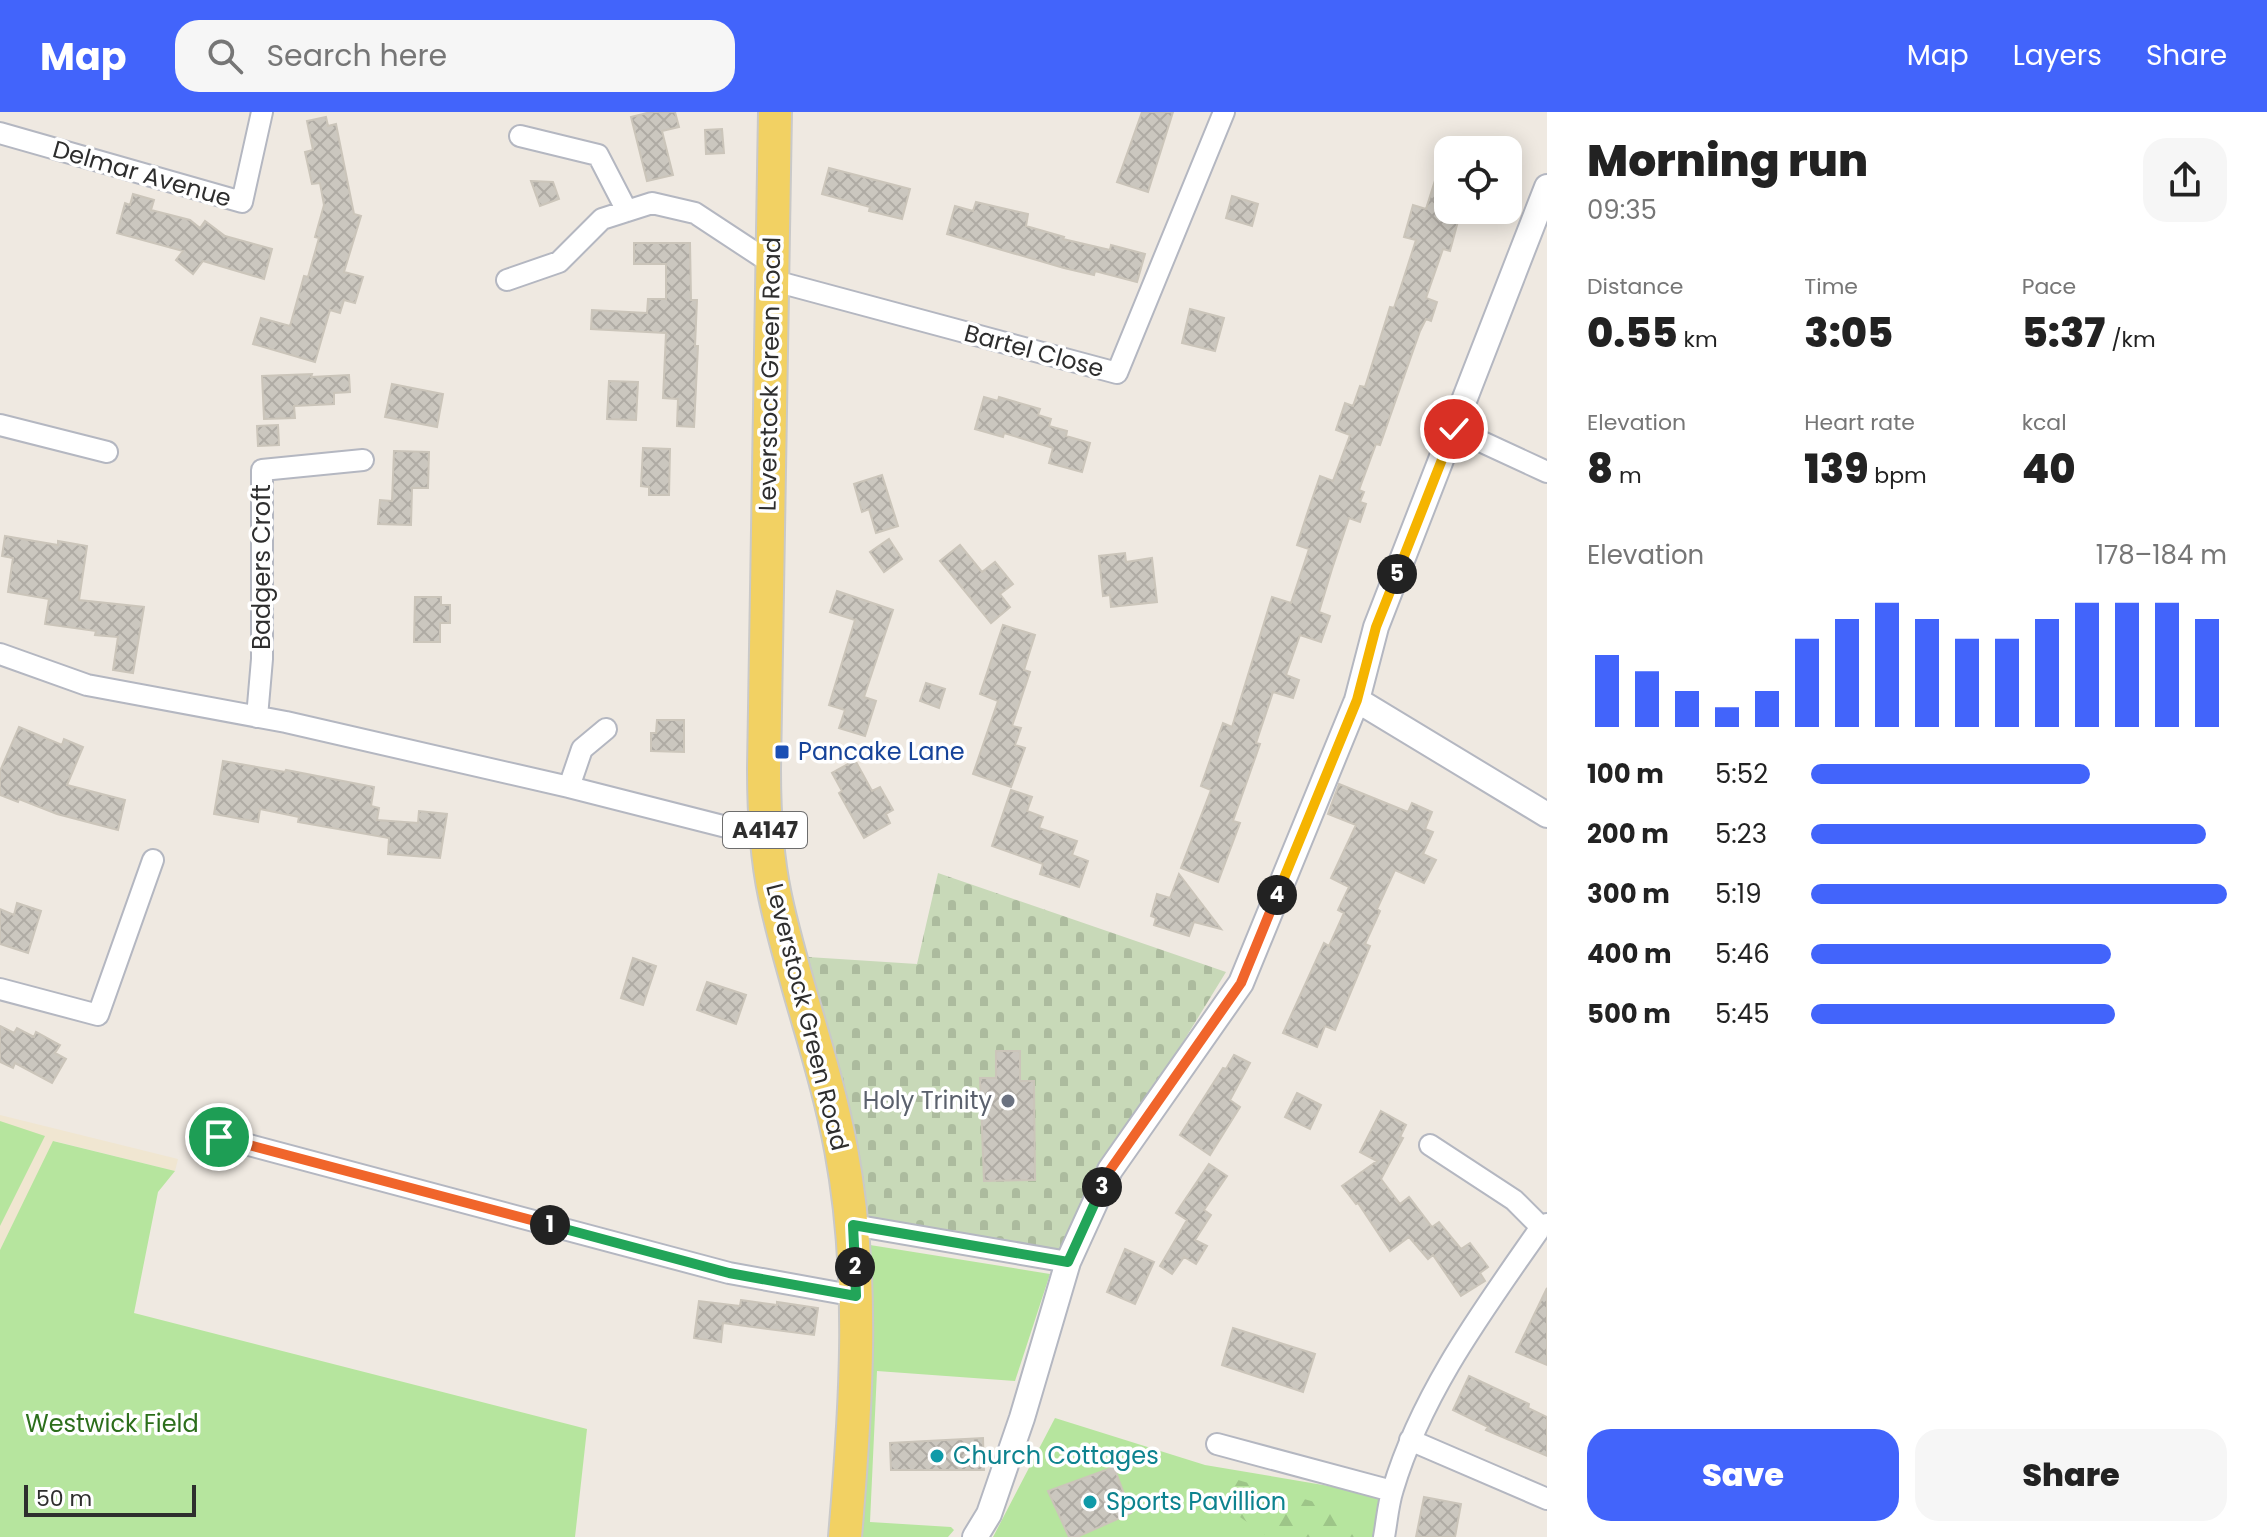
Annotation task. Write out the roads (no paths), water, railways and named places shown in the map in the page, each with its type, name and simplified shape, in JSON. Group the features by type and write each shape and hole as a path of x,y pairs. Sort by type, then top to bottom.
{"main road":[{"name":"Leverstock Green Road","path":"775,112 764,769 766,837 775,897 840,1147 853,1225 856,1296 854,1414 845,1537"}],"street":[{"name":"Delmar Avenue","path":"0,133 242,202 262,112"},
{"name":"Bartel Close","path":"771,272 1117,373 1224,112"},
{"path":"520,136 598,155 627,211"},
{"path":"975,1537 989,1514 1022,1418 1068,1262 1110,1170 1241,983 1357,700 1376,627 1547,187"},
{"path":"507,280 559,262 602,219 652,203 695,213 771,272"},
{"path":"0,425 107,452"},
{"path":"1454,429 1547,472"},
{"name":"Badgers Croft","path":"257,717 262,659 262,470 363,460"},
{"path":"0,654 87,685 257,717 569,787 766,837"},
{"path":"1357,700 1547,815"},
{"path":"569,787 582,749 606,729"},
{"path":"0,989 98,1015 153,860"},
{"path":"219,1137 729,1273 856,1296"},
{"path":"1384,1537 1392,1491 1410,1440 1466,1334 1544,1226 1514,1200 1430,1145"},
{"path":"853,1225 1068,1262"},
{"path":"1410,1440 1547,1499"},
{"path":"1217,1444 1392,1491"}],"place":[{"name":"Pancake Lane","path":"782,752"},
{"name":"Holy Trinity","path":"1008,1101"},
{"name":"Church Cottages","path":"937,1456"},
{"name":"Sports Pavillion","path":"1090,1502"}],"park label":[{"name":"Westwick Field","path":"112,1424"}]}
